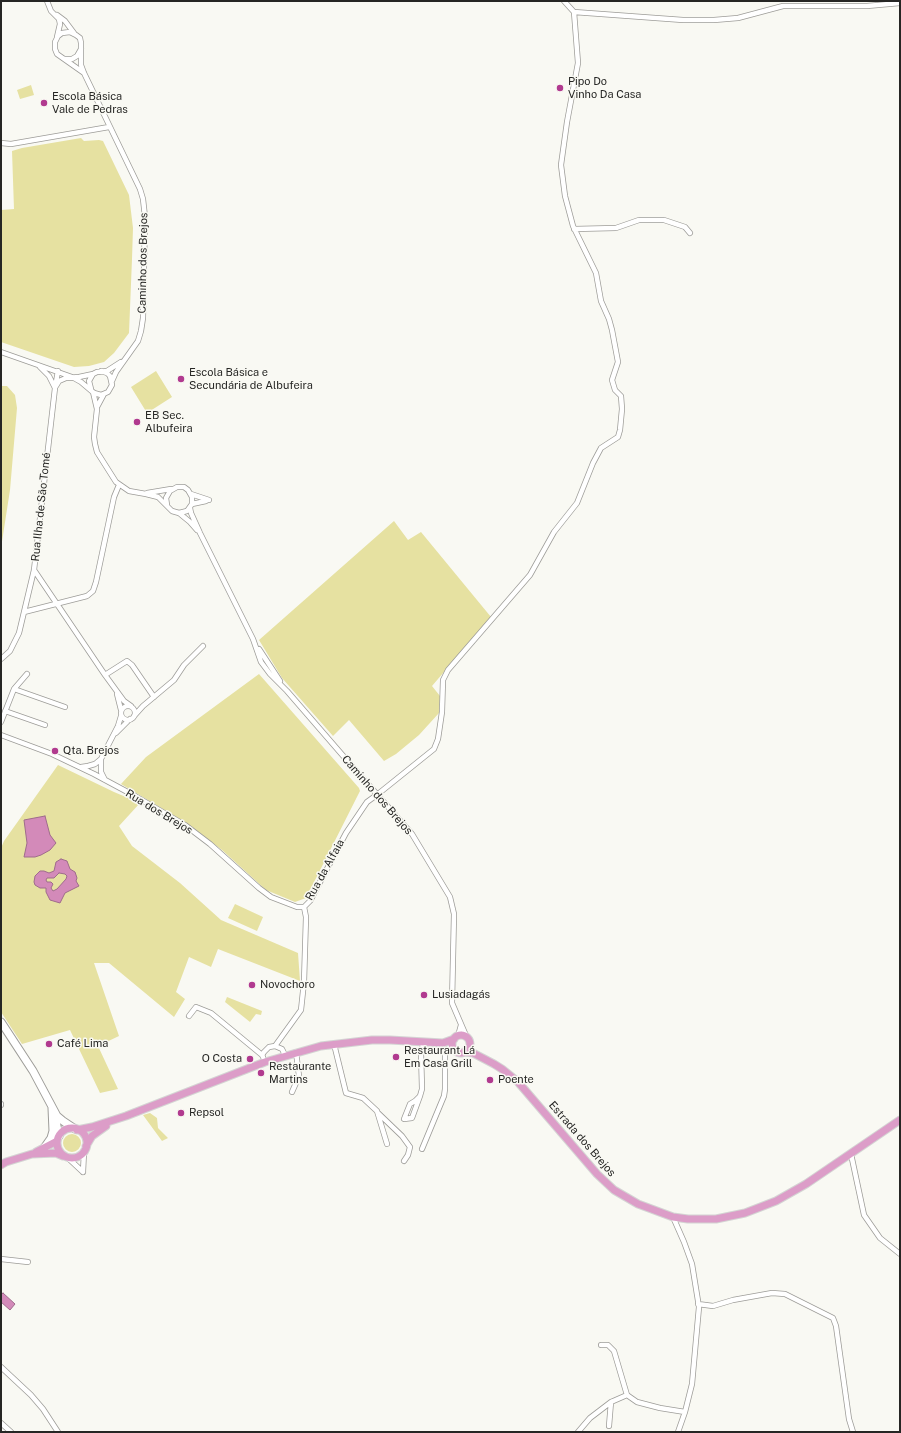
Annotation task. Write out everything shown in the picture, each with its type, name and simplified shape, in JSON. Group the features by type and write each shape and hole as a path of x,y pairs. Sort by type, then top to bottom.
{"main road":[{"path":"1,1022 33,1071 57,1116 85,1137 85,1150"},
{"path":"32,1154 56,1153 66,1157 79,1157 85,1150 92,1136 100,1129 126,1116 263,1058 285,1055 334,1044 372,1040 443,1043 456,1037 465,1036 475,1050 494,1064"},
{"path":"456,1037 453,1046 460,1052"},
{"path":"460,1052 469,1047 468,1039"},
{"path":"425,1042 460,1052 473,1054 494,1064"},
{"name":"Estrada dos Brejos","path":"494,1064 518,1082 605,1183 638,1204 672,1217 688,1219 716,1219 745,1213 760,1208 792,1193 900,1120"},
{"path":"52,1106 55,1116 58,1149 66,1157"},
{"path":"44,1148 51,1138 53,1131 52,1106"},
{"path":"1,1165 44,1148 58,1138 63,1131 68,1129 92,1127 126,1116"}],"street":[{"path":"47,1 51,11 58,19 60,24 54,45 55,50 59,56 84,73"},
{"path":"564,1 574,12 683,20 738,18 783,6 867,6 900,4"},
{"path":"51,11 65,21 66,24 80,38 84,73"},
{"name":"Rua da Alfaia","path":"276,1046 301,1010 305,956 306,917 304,907 310,901 346,833 367,802 434,749 438,739 442,712 444,680 448,670 530,575 550,538 577,503 593,463 601,448 618,437 622,409 620,396 615,390 612,380 618,362 612,330 609,318 601,301 596,273 574,229 564,196 561,165 578,63 574,12"},
{"path":"56,38 62,33 74,33"},
{"path":"64,59 72,59 77,56 82,48"},
{"name":"Caminho dos Brejos","path":"84,73 140,188 145,217 143,318 138,341 116,372 112,381"},
{"path":"1,142 11,144 26,142 109,127"},
{"path":"574,229 616,228 639,220 664,220 685,227 690,233"},
{"path":"1,352 58,371 72,377 97,394 104,394"},
{"name":"Caminho dos Brejos","path":"101,371 107,371 113,368 128,356"},
{"path":"37,364 49,376 55,388"},
{"name":"Rua Ilha de São Tomé","path":"58,371 34,570 105,676 124,701 134,710 132,718 110,741"},
{"path":"55,388 59,381 72,377 79,378 101,371 107,373 112,381 110,389 100,400 97,409 94,437 96,448 103,461 119,485 130,491 158,497 172,511 179,513 190,522 200,533"},
{"path":"93,374 89,381 97,409"},
{"path":"24,612 87,596 92,591 96,582 114,497 119,485"},
{"path":"146,494 177,487 184,488 191,494 208,500 191,506 187,511 179,513"},
{"path":"167,506 166,498 173,488"},
{"path":"191,494 191,506"},
{"name":"Caminho dos Brejos","path":"191,506 191,513 200,533 252,639 287,691 412,834 450,897 454,914 452,1003 461,1025"},
{"path":"1,659 10,651 19,633 34,570"},
{"path":"121,716 126,720 132,718 143,706 174,680 184,665 203,646"},
{"path":"105,676 127,661 132,665 154,697"},
{"path":"1,722 14,689 27,674"},
{"path":"14,689 65,707"},
{"name":"Rua Ilha de São Tomé","path":"98,765 118,726 121,716 116,691"},
{"path":"121,710 124,706 131,706"},
{"path":"5,711 45,725"},
{"name":"Rua dos Brejos","path":"1,735 52,754 94,774 185,825 210,844 270,897 297,907 304,907"},
{"path":"78,767 98,765"},
{"path":"94,774 98,771 98,765"},
{"path":"98,765 107,782"},
{"path":"189,1016 196,1007 211,1014 263,1058 269,1047 276,1046 282,1049 285,1055"},
{"path":"456,1037 461,1025"},
{"path":"461,1025 468,1039"},
{"path":"420,1096 410,1104 404,1119 412,1118 420,1096 422,1089 421,1052 425,1042"},
{"path":"334,1044 346,1093 363,1098 407,1142 410,1147 408,1155 404,1161"},
{"path":"422,1149 444,1096 445,1051 449,1048"},
{"path":"292,1092 299,1076 296,1052"},
{"path":"376,1111 387,1144"},
{"path":"66,1157 83,1172 85,1150"},
{"path":"851,1154 864,1215 880,1238 900,1254"},
{"path":"672,1217 684,1242 692,1264 698,1304 696,1351 692,1384 678,1432"},
{"path":"1,1259 28,1262"},
{"path":"698,1304 713,1306 733,1300 772,1293 785,1294 833,1318 836,1326 849,1419 853,1432"},
{"path":"601,1345 608,1345 614,1351 627,1394 637,1402 685,1412"},
{"path":"1,1367 31,1395 43,1409 58,1432"},
{"path":"578,1432 590,1418 611,1402 627,1394"},
{"path":"609,1426 611,1402"},
{"path":"1,1422 11,1432"}],"shaded area":[{"path":"31,85 34,95 20,99 17,90"},
{"path":"81,138 84,141 103,141 129,195 133,228 129,333 114,353 104,362 89,366 74,367 1,342 1,210 14,209 12,151"},
{"path":"156,371 172,397 147,413 131,387"},
{"path":"1,386 7,386 15,395 17,408 10,490 1,548"},
{"path":"394,521 408,540 421,532 491,617 432,686 440,696 439,713 419,735 396,754 384,761 349,720 333,736 282,678 259,640"},
{"path":"259,674 359,788 360,791 306,898 295,902 266,890 222,850 188,824 121,784 146,757"},
{"path":"58,765 140,803 119,826 132,846 180,883 221,920 298,953 300,981 218,949 211,967 189,957 176,992 185,999 174,1017 109,963 94,963 119,1036 98,1046 118,1089 100,1093 70,1030 22,1044 1,1012 1,848 4,841"},
{"path":"45,816 50,835 56,843 50,850 41,855 35,857 24,857 27,843 24,820"},
{"path":"61,859 67,861 70,869 75,872 77,878 76,881 79,886 65,893 60,903 50,900 46,892 46,888 40,888 35,885 34,882 35,876 40,871 49,873 54,871 56,862","holes":["59,873 67,876 66,879 57,889 53,891 51,888 53,884 51,882 47,882 47,878 54,878"]},
{"path":"235,904 263,917 257,931 228,918"},
{"path":"227,997 262,1011 261,1015 256,1014 250,1022 225,1002"},
{"path":"150,1113 157,1118 158,1128 168,1138 162,1141 143,1115"},
{"path":"72,1134 78,1137 81,1143 78,1149 72,1152 66,1149 63,1143 66,1137"},
{"path":"3,1293 15,1304 10,1310 1,1302 1,1295"}],"place":[{"name":"Pipo Do Vinho Da Casa","path":"560,88"},
{"name":"Escola Básica Vale de Pedras","path":"44,103"},
{"name":"Escola Básica e Secundária de Albufeira","path":"181,379"},
{"name":"EB Sec. Albufeira","path":"137,422"},
{"name":"Qta. Brejos","path":"55,751"},
{"name":"Novochoro","path":"252,985"},
{"name":"Lusiadagás","path":"424,995"},
{"name":"Café Lima","path":"49,1044"},
{"name":"Restaurant Lá Em Casa Grill","path":"396,1057"},
{"name":"O Costa","path":"250,1059"},
{"name":"Restaurante Martins","path":"261,1073"},
{"name":"Poente","path":"490,1080"},
{"name":"Repsol","path":"181,1113"}]}
